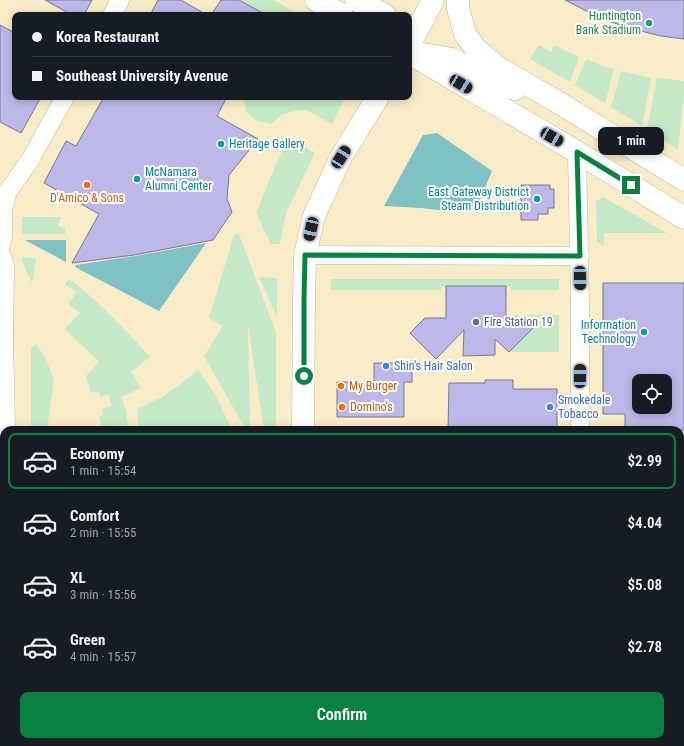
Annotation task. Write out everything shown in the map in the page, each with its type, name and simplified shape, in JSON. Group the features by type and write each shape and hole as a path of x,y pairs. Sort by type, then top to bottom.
{"main road":[{"path":"316,0 337,12"},
{"path":"356,0 379,12"},
{"path":"412,35 433,0"},
{"path":"458,0 458,8 465,34 477,50 499,68 566,107 684,180"},
{"path":"412,53 452,59 496,83 566,107"},
{"path":"412,55 577,152 684,218"},
{"path":"303,426 305,255 317,209 341,157 376,100"}],"street":[{"path":"114,12 120,0"},
{"path":"0,248 3,237 3,211 7,193 30,160 64,100"},
{"path":"577,152 580,256 580,426"},
{"path":"0,254 6,267 4,340 6,426"},
{"path":"305,255 580,256"}],"green space":[{"path":"239,0 274,0 294,12 260,12"},
{"path":"539,45 551,52 554,45 579,57 570,82 530,59"},
{"path":"586,59 614,69 605,103 575,85"},
{"path":"621,71 651,78 642,126 611,107"},
{"path":"657,78 684,81 678,150 647,129"},
{"path":"244,100 344,100 332,124 306,110 283,114 271,124 256,120 246,112"},
{"path":"292,143 300,144 315,153 287,211 280,244 271,244 256,213 284,148"},
{"path":"603,197 667,233 604,233 604,246 597,242 596,201"},
{"path":"22,217 61,217 58,226 65,228 65,234 22,234"},
{"path":"239,234 276,333 276,426 263,426 248,325 250,426 244,426 204,356 223,326 209,318 234,235"},
{"path":"21,257 36,259 32,283 23,264"},
{"path":"259,277 277,278 277,317"},
{"path":"69,279 80,288 101,306 150,357 131,372 141,388 121,397 126,411 128,425 101,426 99,417 103,415 102,410 112,405 108,394 101,397 98,391 91,393 86,376 99,362 65,329 80,313 68,304 77,292 65,285"},
{"path":"331,279 559,279 559,290 511,290 511,286 441,286 441,290 331,290"},
{"path":"511,315 559,315 559,352 509,352 535,326 527,318 511,318"},
{"path":"36,344 45,357 54,379 48,426 31,426 31,349"},
{"path":"198,370 215,394 230,426 139,426 137,409 162,397"}],"water":[{"path":"437,133 492,171 480,200 487,209 438,210 384,206 423,135"},
{"path":"25,240 66,240 66,262"},
{"path":"206,243 159,311 75,267 76,265"}],"building":[{"path":"45,0 92,0 86,12 67,12"},
{"path":"158,0 181,0 202,12 152,12"},
{"path":"221,0 239,0 261,12 213,12"},
{"name":"Huntington Bank Stadium","path":"565,0 684,0 684,39 661,36 629,28 600,18"},
{"path":"0,25 12,31 12,100 39,100 21,133 0,122"},
{"name":"McNamara Alumni Center","path":"102,100 225,100 217,116 258,139 229,175 227,199 232,212 213,240 134,255 72,263 99,214 44,183 66,141 76,146"},
{"name":"East Gateway District Steam Distribution","path":"521,185 550,185 550,189 554,189 554,208 548,208 548,214 538,214 538,220 521,220"},
{"name":"Information Technology","path":"603,283 684,283 684,426 625,426 625,414 603,414"},
{"name":"Fire Station 19","path":"446,286 506,286 506,318 527,318 535,326 509,352 495,339 495,355 463,356 464,330 436,359 410,333 425,318 446,318"},
{"path":"374,363 412,363 412,382 404,382 404,417 337,417 337,382 374,382"},
{"path":"485,380 513,380 513,389 557,389 557,426 448,426 449,383 485,383"}],"place":[{"name":"Huntington Bank Stadium","path":"649,23"},
{"name":"Heritage Gallery","path":"221,144"},
{"name":"McNamara Alumni Center","path":"137,179"},
{"name":"D'Amico & Sons","path":"87,185"},
{"name":"East Gateway District Steam Distribution","path":"537,199"},
{"name":"Fire Station 19","path":"476,322"},
{"name":"Information Technology","path":"644,332"},
{"name":"Shin's Hair Salon","path":"386,366"},
{"name":"My Burger","path":"341,386"},
{"name":"Domino's","path":"342,407"},
{"name":"Smokedale Tobacco","path":"550,407"}],"route":[{"path":"304,376 305,255 580,256 577,152 631,185"}]}
